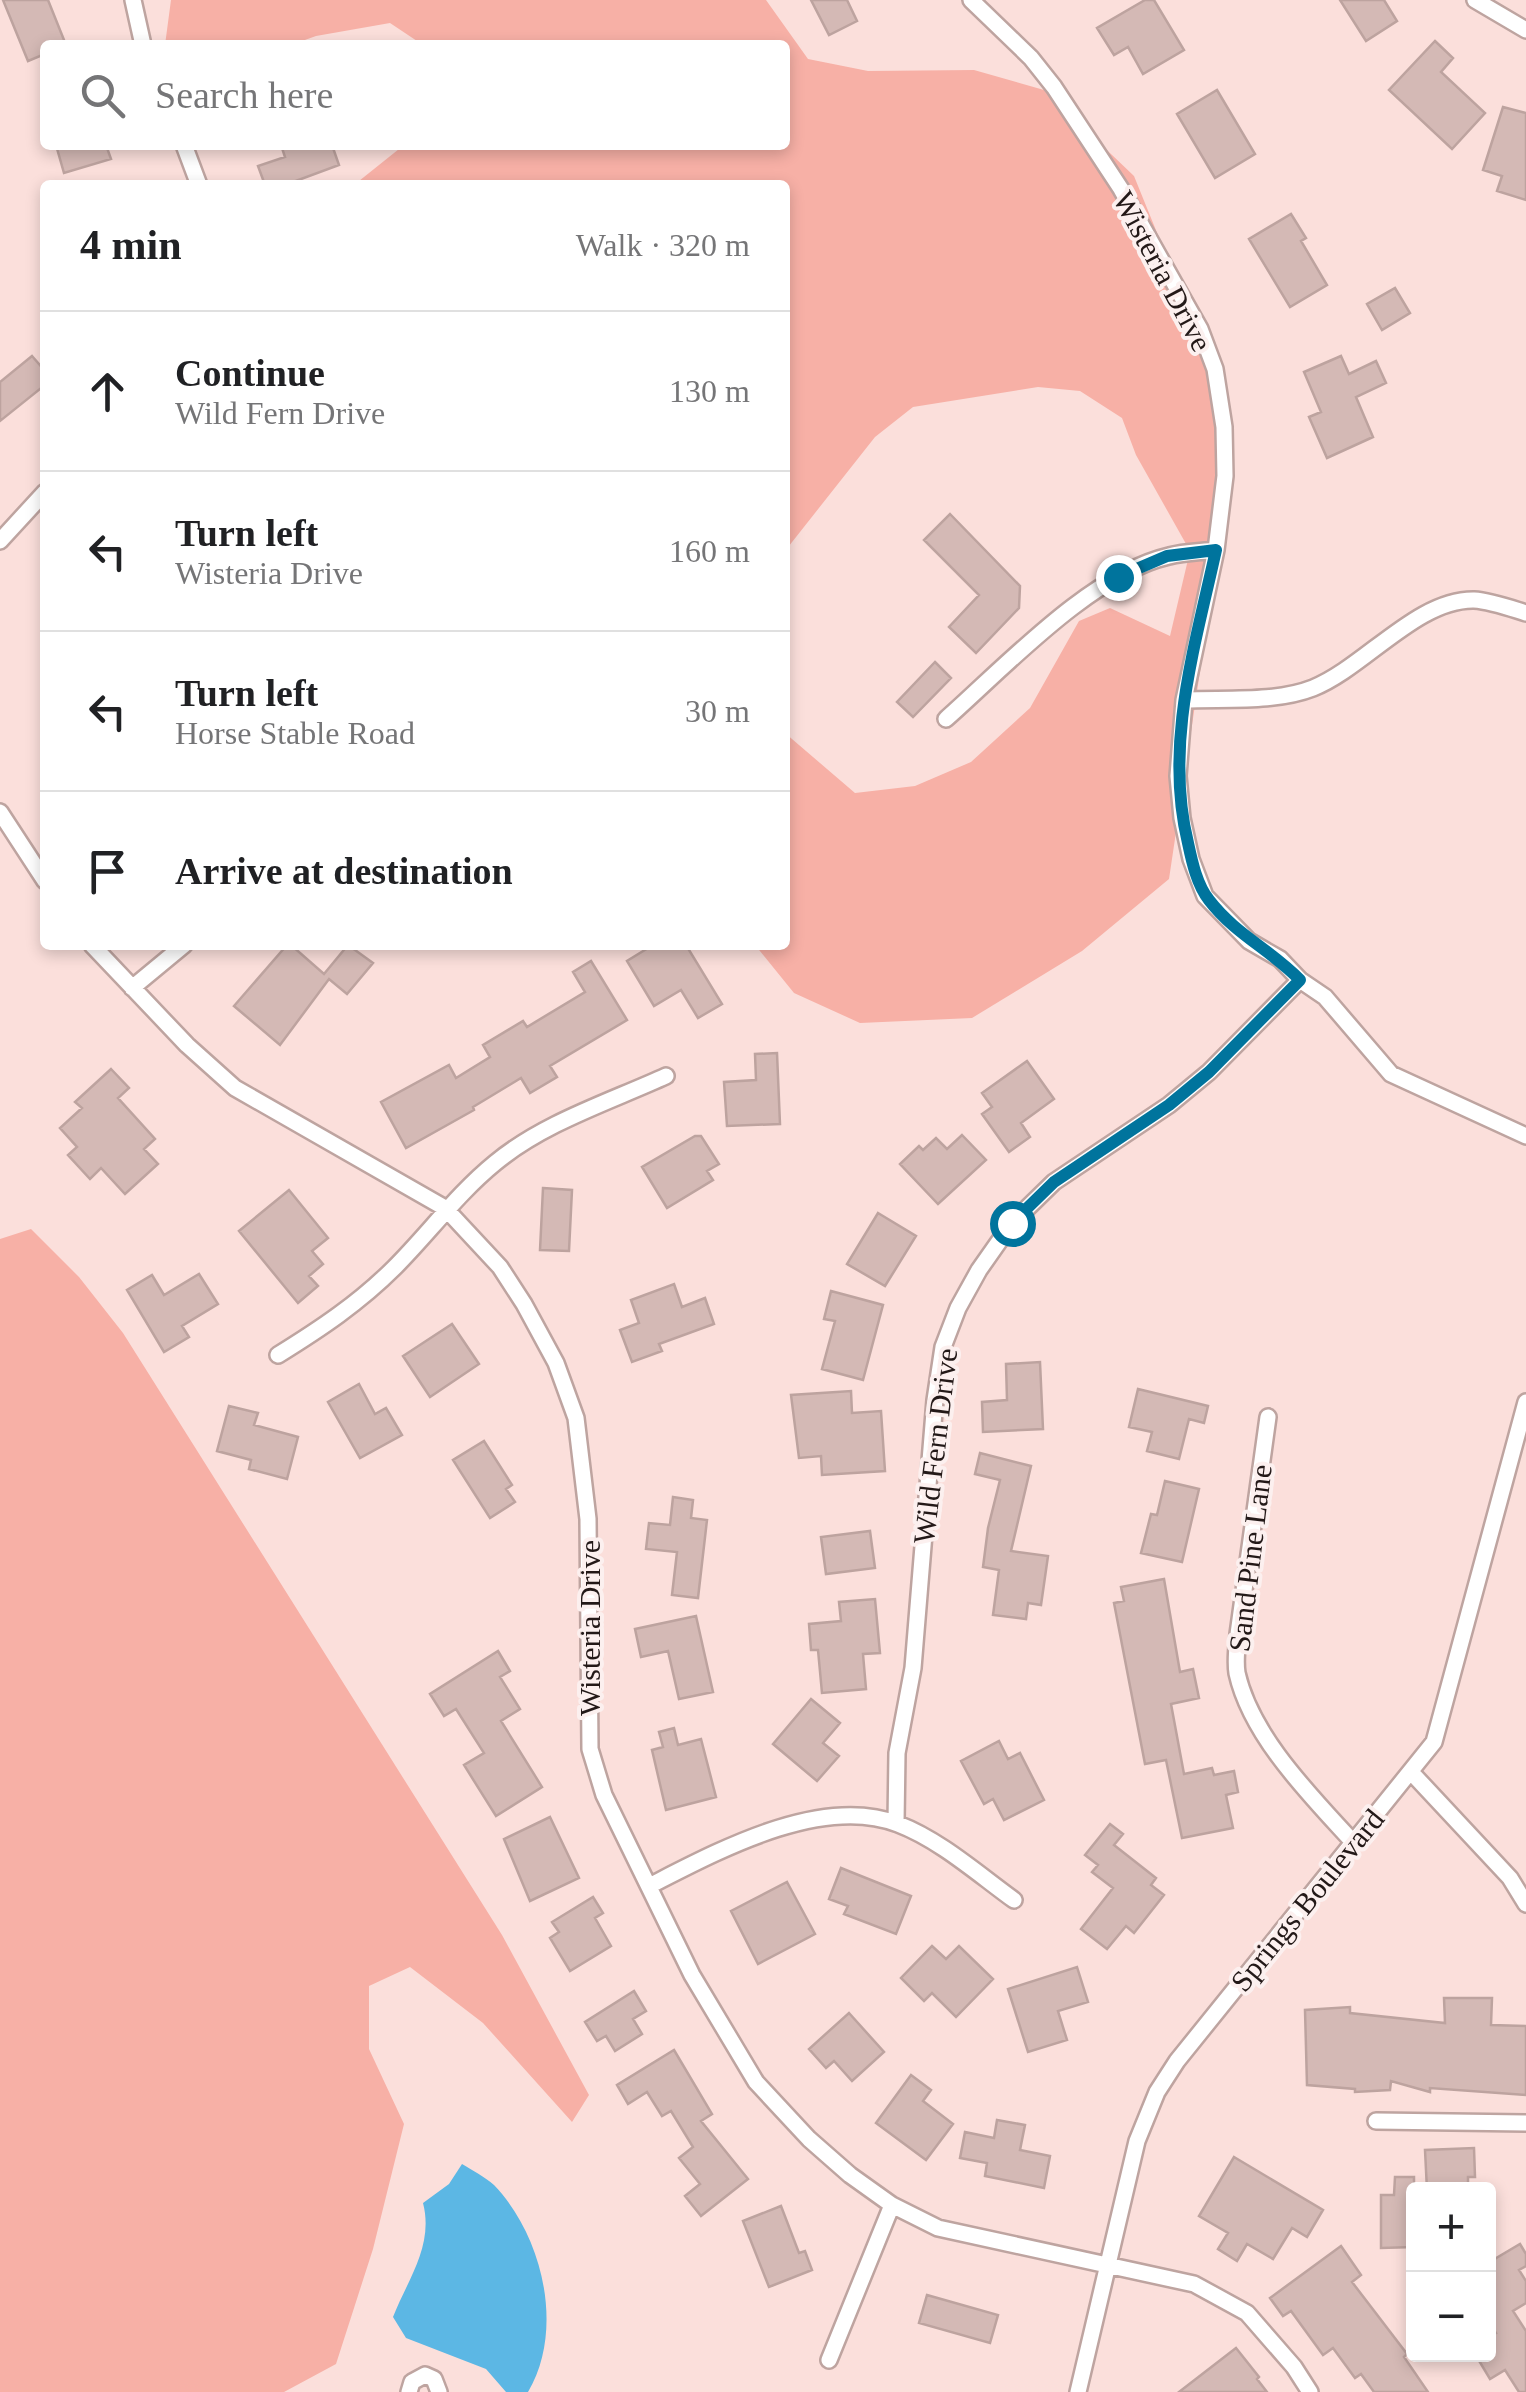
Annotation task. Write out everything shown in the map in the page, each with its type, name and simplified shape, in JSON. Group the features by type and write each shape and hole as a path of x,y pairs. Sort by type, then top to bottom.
{"street":[{"path":"132,0 142,40"},
{"name":"Wisteria Drive","path":"971,0 1031,58 1054,87 1121,189 1200,329 1215,369 1224,427 1226,476 1216,550 1184,700 1178,776 1191,859 1206,896 1249,942 1280,960 1325,997 1391,1074 1526,1136"},
{"path":"1475,0 1526,30"},
{"path":"186,150 196,180"},
{"path":"0,542 40,498"},
{"path":"946,719 1070,610 1118,577 1167,556 1216,550"},
{"path":"1184,700 1286,694 1312,688 1434,609 1454,603 1474,600 1526,613"},
{"path":"0,812 40,873"},
{"name":"Wisteria Drive","path":"97,950 235,1088 445,1208 500,1266 524,1304 556,1363 576,1418 588,1519 590,1749 604,1795 692,1976 756,2082 809,2139 850,2176 892,2205 938,2228 1194,2284 1247,2313 1271,2338 1310,2392"},
{"path":"132,988 178,950"},
{"name":"Wild Fern Drive","path":"896,1822 897,1753 913,1668 934,1400 943,1347 958,1308 1012,1223 1054,1182 1169,1105 1209,1072 1300,980"},
{"path":"278,1355 339,1318 395,1267 445,1208 498,1160 539,1134 666,1076"},
{"name":"Springs Boulevard","path":"1078,2392 1136,2140 1157,2092 1177,2060 1434,1742 1519,1453 1526,1402"},
{"name":"Sand Pine Lane","path":"1268,1417 1236,1669 1244,1698 1295,1779 1352,1842"},
{"path":"1411,1772 1510,1878 1526,1903"},
{"path":"649,1886 738,1841 802,1822 852,1816 896,1822 939,1846 1014,1900"},
{"path":"1376,2121 1526,2122"},
{"path":"828,2360 892,2205"},
{"path":"410,2392 412,2382 425,2375 434,2379 439,2392"}],"shaded area":[{"path":"171,0 766,0 808,59 868,71 974,70 1044,90 1134,176 1211,366 1234,444 1169,879 1082,951 972,1018 860,1023 794,993 759,950 790,950 790,737 855,793 915,786 971,762 1030,708 1079,621 1110,608 1170,636 1190,551 1136,455 1122,418 1080,391 1038,387 913,407 875,437 790,545 790,180 360,180 398,150 790,150 790,40 416,40 390,23 305,40 166,40"},
{"path":"31,1229 79,1277 123,1333 502,1935 589,2095 572,2122 483,2023 410,1967 369,1986 369,2049 404,2124 373,2249 336,2364 284,2392 0,2392 0,1239"}],"water":[{"path":"462,2164 494,2185 511,2206 536,2257 543,2284 545,2341 528,2392 506,2392 486,2369 406,2338 393,2317 422,2248 423,2203 449,2184"}],"building":[{"path":"3,0 48,0 64,40 40,40 40,56 28,61"},
{"path":"811,0 847,0 857,21 829,35"},
{"path":"1145,0 1154,0 1184,50 1143,74 1128,47 1114,55 1097,28"},
{"path":"1340,0 1384,0 1397,21 1366,41"},
{"path":"1435,41 1453,58 1441,72 1485,113 1452,149 1389,90"},
{"path":"1217,90 1255,154 1215,178 1177,114"},
{"path":"1503,107 1526,113 1526,200 1497,191 1502,176 1483,170"},
{"path":"57,150 108,150 111,159 64,173"},
{"path":"283,150 334,150 339,165 298,180 263,180 258,166 285,157"},
{"path":"1291,214 1306,238 1301,241 1327,285 1290,307 1249,239"},
{"path":"1395,288 1410,313 1382,330 1367,304"},
{"path":"32,356 40,365 40,389 0,421 0,382"},
{"path":"1341,356 1349,374 1376,361 1386,383 1356,397 1373,437 1327,458 1309,417 1321,412 1304,372"},
{"path":"950,514 1020,586 1019,608 976,653 949,627 979,595 924,540"},
{"path":"935,662 951,678 913,717 897,702"},
{"path":"283,950 297,950 324,974 344,950 355,950 373,963 347,994 329,979 280,1045 234,1006"},
{"path":"645,950 689,950 722,1004 698,1018 681,990 654,1006 627,961"},
{"path":"591,961 627,1020 550,1066 557,1077 530,1093 521,1078 406,1148 381,1102 449,1065 456,1078 490,1057 483,1045 523,1021 527,1027 585,992 573,972"},
{"path":"777,1053 780,1124 727,1126 724,1082 756,1080 755,1054"},
{"path":"1027,1061 1054,1099 1021,1123 1030,1137 1009,1152 982,1114 992,1107 982,1093"},
{"path":"111,1069 129,1088 118,1098 155,1139 144,1149 158,1164 125,1194 101,1168 90,1179 68,1155 77,1147 60,1128 82,1108 75,1102"},
{"path":"962,1135 986,1160 938,1204 900,1164 919,1146 923,1150 936,1138 947,1149"},
{"path":"701,1136 719,1164 707,1171 713,1180 667,1208 642,1167"},
{"path":"543,1188 572,1190 569,1251 540,1250"},
{"path":"289,1190 328,1238 312,1251 323,1264 309,1276 318,1286 298,1303 239,1231"},
{"path":"878,1213 916,1236 885,1286 847,1264"},
{"path":"199,1274 218,1304 182,1326 189,1337 164,1352 127,1290 152,1275 164,1295"},
{"path":"674,1284 682,1307 705,1298 714,1324 659,1344 662,1351 632,1362 620,1330 639,1323 631,1300"},
{"path":"831,1291 883,1305 863,1380 822,1369 835,1321 824,1319"},
{"path":"452,1324 479,1364 430,1397 403,1356"},
{"path":"1040,1362 1043,1429 983,1432 982,1402 1007,1400 1006,1364"},
{"path":"359,1384 375,1414 386,1408 402,1435 360,1458 328,1402"},
{"path":"1138,1389 1208,1406 1204,1423 1189,1419 1179,1459 1147,1451 1152,1432 1129,1427"},
{"path":"851,1391 852,1413 881,1411 885,1471 822,1475 821,1456 799,1458 791,1395"},
{"path":"229,1406 258,1413 254,1425 298,1437 287,1479 249,1469 251,1460 217,1451"},
{"path":"484,1441 512,1485 506,1489 515,1502 490,1518 453,1460"},
{"path":"980,1453 1031,1466 1011,1551 1048,1556 1041,1605 1028,1603 1026,1619 993,1615 999,1570 983,1567 1000,1480 975,1474"},
{"path":"1165,1481 1199,1489 1182,1562 1141,1553 1151,1514 1157,1515"},
{"path":"673,1497 693,1500 691,1518 707,1520 698,1598 672,1595 677,1552 646,1549 649,1523 670,1525"},
{"path":"870,1531 875,1568 826,1574 821,1537"},
{"path":"1164,1579 1180,1672 1193,1669 1199,1698 1171,1704 1184,1774 1212,1768 1214,1775 1234,1771 1238,1792 1226,1795 1233,1828 1182,1838 1166,1760 1145,1764 1114,1603 1124,1601 1121,1587"},
{"path":"875,1599 880,1653 863,1654 866,1689 822,1693 818,1650 811,1650 809,1624 841,1621 839,1602"},
{"path":"696,1616 713,1692 679,1699 668,1651 641,1657 635,1629"},
{"path":"498,1651 510,1671 500,1677 520,1709 501,1721 542,1787 496,1816 464,1765 484,1753 456,1709 444,1716 430,1694"},
{"path":"811,1699 840,1723 823,1743 839,1756 817,1781 773,1744"},
{"path":"674,1728 678,1745 701,1739 716,1797 666,1810 652,1750 663,1747 659,1732"},
{"path":"999,1741 1008,1759 1020,1753 1044,1800 1004,1820 993,1799 984,1804 961,1761"},
{"path":"550,1817 579,1878 530,1901 504,1839"},
{"path":"1110,1824 1123,1834 1114,1845 1156,1878 1151,1885 1164,1895 1134,1933 1126,1926 1107,1949 1081,1929 1113,1888 1092,1872 1098,1865 1085,1855"},
{"path":"841,1868 911,1896 896,1934 844,1914 848,1906 829,1899"},
{"path":"787,1882 815,1934 758,1964 731,1911"},
{"path":"593,1897 603,1913 595,1918 611,1946 570,1971 550,1938 559,1932 552,1922"},
{"path":"932,1946 946,1959 959,1946 993,1979 956,2017 932,1993 924,2001 901,1978"},
{"path":"1077,1967 1088,2002 1058,2011 1067,2040 1028,2052 1008,1989"},
{"path":"634,1991 646,2011 633,2019 642,2034 615,2051 606,2036 597,2041 585,2022"},
{"path":"1444,1998 1492,1998 1491,2025 1526,2026 1526,2095 1430,2088 1430,2092 1391,2081 1390,2090 1355,2092 1307,2085 1305,2010 1350,2007 1350,2013 1445,2023"},
{"path":"849,2013 884,2052 852,2081 834,2061 826,2068 809,2049"},
{"path":"674,2050 712,2114 701,2121 748,2179 701,2216 685,2196 700,2184 679,2158 693,2147 671,2111 662,2116 647,2092 628,2104 617,2085"},
{"path":"911,2075 931,2090 923,2101 953,2124 926,2160 876,2123"},
{"path":"997,2120 1025,2125 1020,2150 1050,2156 1044,2188 985,2176 987,2163 960,2158 965,2132 994,2138"},
{"path":"1474,2148 1475,2177 1468,2177 1468,2182 1427,2182 1425,2150"},
{"path":"1234,2157 1323,2210 1307,2237 1292,2228 1273,2259 1247,2244 1237,2261 1218,2249 1228,2233 1199,2216"},
{"path":"1395,2177 1414,2177 1414,2182 1406,2182 1406,2247 1381,2248 1381,2195 1394,2195"},
{"path":"781,2206 799,2253 805,2251 812,2270 769,2287 743,2221"},
{"path":"1520,2244 1526,2254 1526,2266 1519,2270 1526,2281 1526,2303 1513,2311 1526,2331 1526,2392 1519,2392 1505,2370 1490,2379 1480,2362 1496,2362 1496,2258"},
{"path":"1341,2246 1361,2275 1352,2282 1406,2353 1406,2362 1428,2392 1374,2392 1361,2374 1355,2378 1333,2348 1323,2355 1291,2311 1283,2316 1270,2298"},
{"path":"927,2295 998,2315 990,2343 919,2323"},
{"path":"1236,2348 1267,2392 1179,2392"}],"route":[{"path":"1012,1223 1054,1182 1169,1105 1209,1072 1300,980 1280,960 1249,942 1206,896 1191,859 1182,818 1178,776 1184,700 1216,550 1167,556 1118,577"}]}
